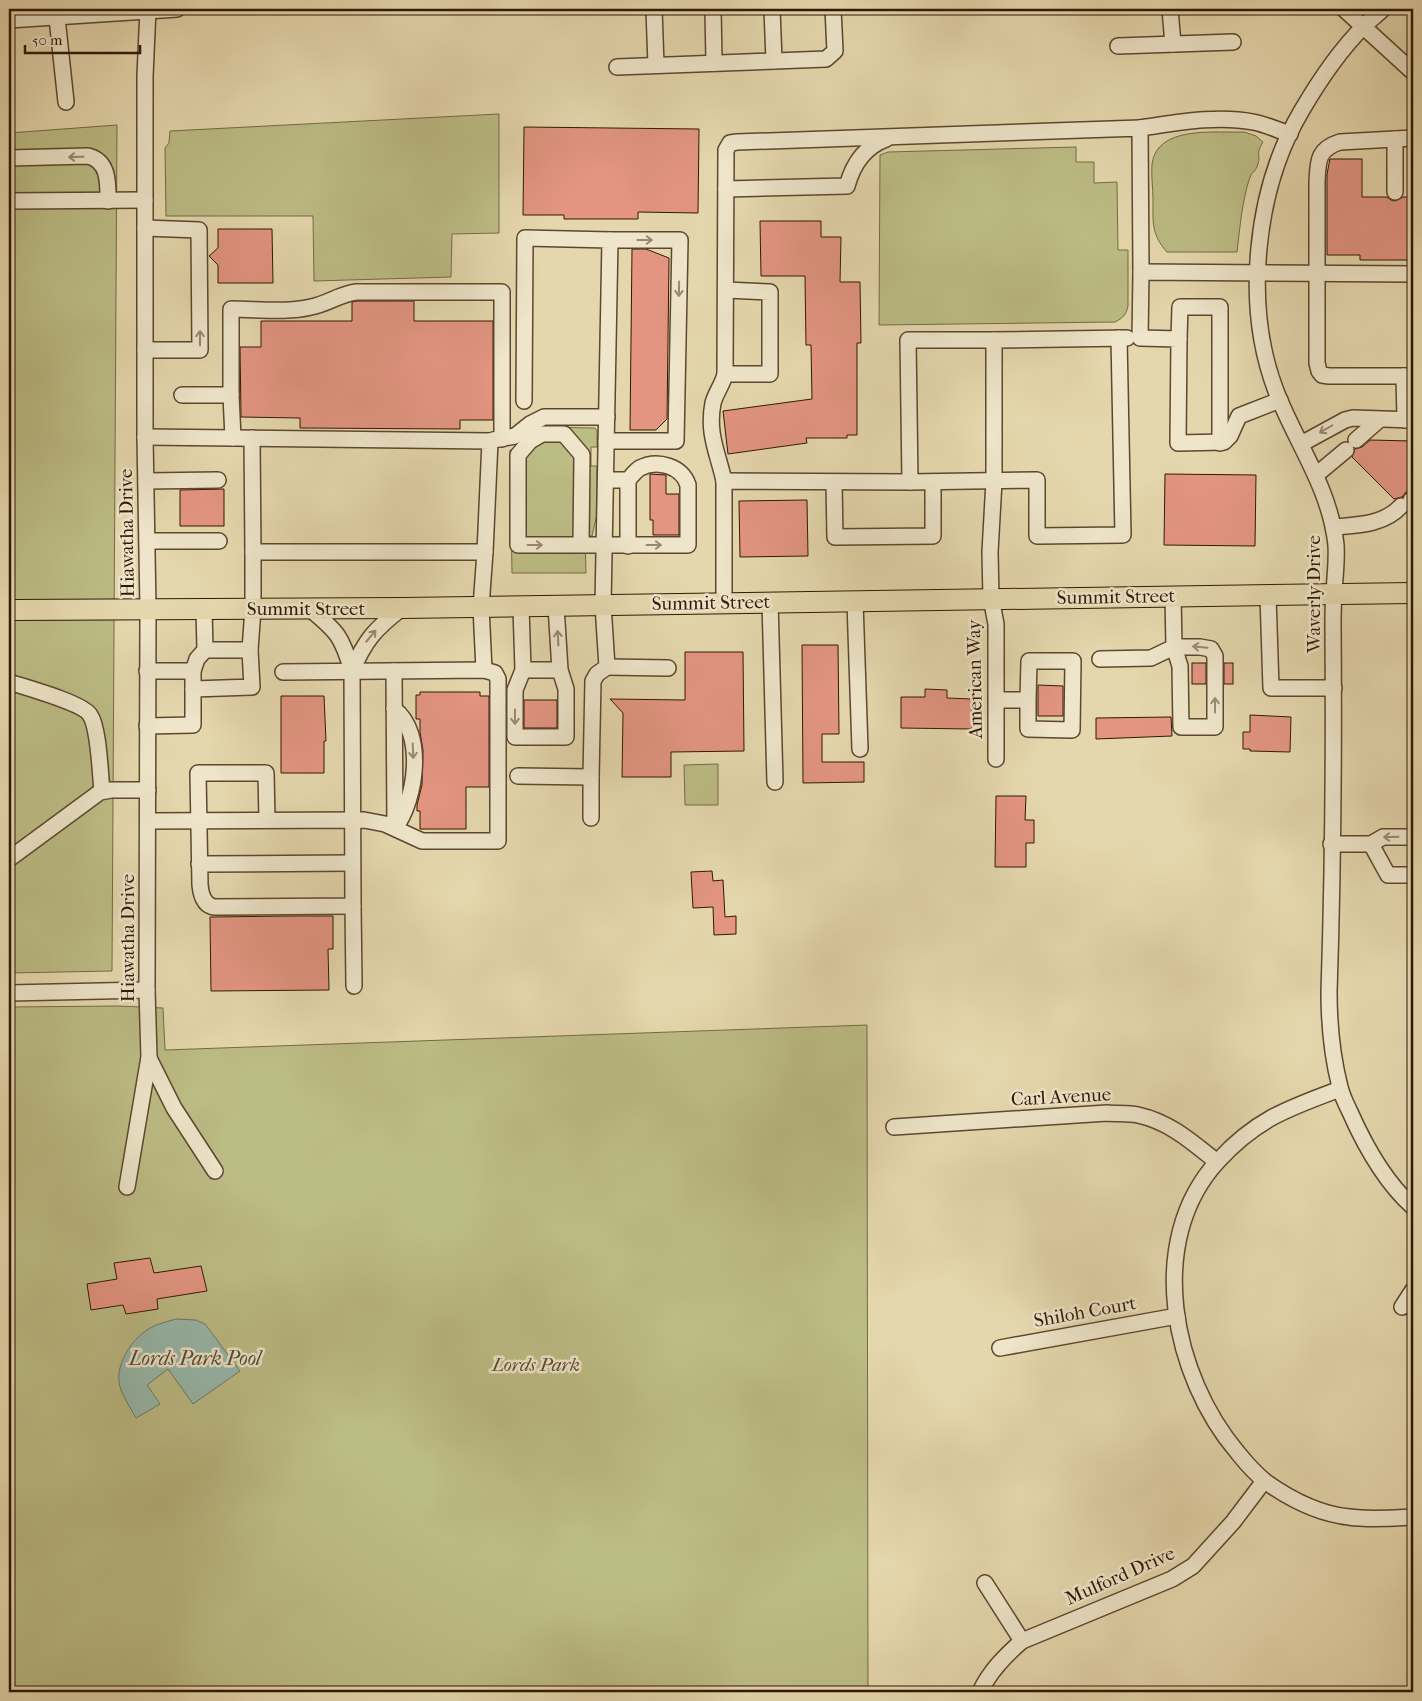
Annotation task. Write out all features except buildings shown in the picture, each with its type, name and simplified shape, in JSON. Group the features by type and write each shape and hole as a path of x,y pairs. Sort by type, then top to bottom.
{"main road":[{"name":"Summit Street","path":"9,610 522,607 724,602 855,602 991,598 1413,593"}],"street":[{"path":"9,20 177,9"},
{"path":"654,9 656,66"},
{"path":"713,9 714,63"},
{"path":"772,9 774,61"},
{"path":"617,67 826,59 835,51 833,9"},
{"path":"1170,9 1173,44"},
{"path":"1344,9 1413,72"},
{"name":"Waverly Drive","path":"1383,9 1364,26 1317,86 1301,111 1290,134 1279,158 1265,210 1258,273 1259,305 1267,362 1280,400 1326,499 1334,527 1337,558 1333,594 1334,688 1329,1020 1332,1046 1340,1089 1361,1138 1384,1173 1413,1207"},
{"name":"Hiawatha Drive","path":"127,1187 149,1058 147,990 148,609 145,437 145,76 147,10"},
{"path":"57,18 66,102"},
{"path":"1118,46 1233,42"},
{"path":"724,602 724,481 713,442 712,417 714,400 725,374 726,148 732,143 1140,128 1191,122 1240,120 1290,134"},
{"path":"1140,128 1140,338"},
{"path":"726,189 848,186 852,170 862,154 873,145 887,138"},
{"path":"1302,444 1345,420 1353,418 1409,420 1409,376 1324,376 1320,373 1317,363 1317,182 1319,156 1328,147 1340,142 1413,138"},
{"path":"1395,139 1396,192"},
{"path":"9,158 88,156 93,158 104,168 108,181 108,201"},
{"path":"9,201 145,200"},
{"path":"145,228 199,230 200,350 145,350"},
{"path":"524,401 525,238 680,240 676,441 606,448 582,454"},
{"path":"607,667 603,605 610,240"},
{"path":"1141,272 1413,274"},
{"path":"725,374 770,374 770,292 726,290"},
{"path":"233,438 232,309 302,309 318,305 347,293 356,292 502,292 496,440 481,607 484,670"},
{"path":"1220,443 1220,306 1180,306 1178,443 1220,443 1229,438 1239,416 1280,400"},
{"path":"724,481 834,483 1037,480 1037,536 1123,535 1119,338"},
{"path":"910,482 908,340 1179,339"},
{"name":"American Way","path":"994,340 994,481 990,552 991,598 996,624 996,759"},
{"path":"182,395 232,395"},
{"path":"145,437 496,440 515,436 530,424 544,417 607,417"},
{"path":"1316,475 1379,420"},
{"path":"581,545 582,454 564,434 542,434 530,440 518,454 518,545 605,546 628,546 688,545 688,490 682,474 667,465 648,465 636,470 628,480 628,546"},
{"path":"193,689 252,687 250,650 253,609 252,438"},
{"path":"146,481 218,480"},
{"path":"606,480 628,480"},
{"path":"834,483 835,537 933,536 933,482"},
{"path":"1334,527 1383,520 1409,502"},
{"path":"147,541 218,541"},
{"path":"253,552 486,552"},
{"path":"1100,659 1151,658 1174,646 1206,648 1213,651 1215,656 1215,727 1181,727 1180,666 1174,646 1173,596"},
{"path":"1268,596 1271,688 1334,688"},
{"path":"770,602 774,782"},
{"path":"855,602 860,749"},
{"path":"522,607 523,670 515,690 515,737 566,737 566,689 560,670 556,606"},
{"path":"352,672 368,638 402,608"},
{"path":"148,726 193,725 193,671 197,659 205,650 204,609"},
{"path":"310,609 339,635 352,672 354,986"},
{"path":"205,650 250,650"},
{"path":"1029,660 1073,661 1072,730 1028,729 1028,700 1029,660"},
{"path":"591,818 593,681 597,674 607,667 668,668"},
{"path":"148,821 352,820 380,822 422,841 498,841 498,679 495,673 484,670 283,672"},
{"path":"523,670 560,670"},
{"path":"147,671 193,671"},
{"path":"394,671 394,709 401,714 409,726 414,757 412,793 403,817 395,828"},
{"path":"9,682 78,706 88,712 95,732 102,791"},
{"path":"997,700 1028,700"},
{"path":"266,820 266,773 198,773 200,890 205,902 210,906 353,906"},
{"path":"518,776 591,777"},
{"path":"9,859 102,791 148,790"},
{"path":"1331,844 1371,844 1383,837 1413,836"},
{"path":"1371,844 1388,875 1413,875"},
{"path":"199,864 352,864"},
{"path":"9,993 147,990"},
{"name":"Hiawatha Drive","path":"149,1058 174,1108 215,1171"},
{"path":"1340,1089 1280,1112 1258,1125 1217,1162 1198,1189 1180,1232 1174,1284 1176,1316 1186,1357 1197,1388 1212,1418 1230,1443 1264,1481 1298,1501 1325,1512 1347,1517 1413,1517"},
{"name":"Carl Avenue","path":"894,1127 1107,1113 1136,1115 1157,1121 1177,1130 1217,1162"},
{"path":"1402,1307 1413,1290"},
{"name":"Shiloh Court","path":"1000,1348 1176,1316"},
{"name":"Mulford Drive","path":"980,1692 991,1673 1004,1657 1022,1641 1172,1579 1193,1566 1233,1522 1264,1481"},
{"path":"986,1583 1022,1641"}],"green space":[{"path":"499,114 499,233 452,234 451,277 314,281 313,216 166,216 165,148 169,143 170,131"},
{"path":"117,125 112,971 9,973 9,133"},
{"path":"1244,132 1256,136 1263,142 1259,150 1259,161 1250,177 1245,195 1237,252 1167,252 1158,239 1153,221 1152,164 1156,151 1164,143 1176,137 1189,134"},
{"path":"1076,147 1076,162 1094,162 1094,183 1117,182 1118,250 1128,250 1128,306 1122,318 1115,322 879,325 880,155 888,152"},
{"path":"543,427 595,428 597,431 597,447 591,447 591,466 597,466 597,514 592,536 585,536 586,573 512,573 510,450 515,450"},
{"path":"718,764 718,805 685,805 684,765"},
{"name":"Lords Park","path":"118,1006 163,1008 165,1050 867,1025 868,1692 9,1692 9,1007"}],"water":[{"name":"Lords Park Pool","path":"176,1319 196,1320 205,1324 240,1371 193,1404 168,1369 147,1385 160,1404 136,1418 121,1390 119,1372 122,1362 138,1337 157,1325"}]}
